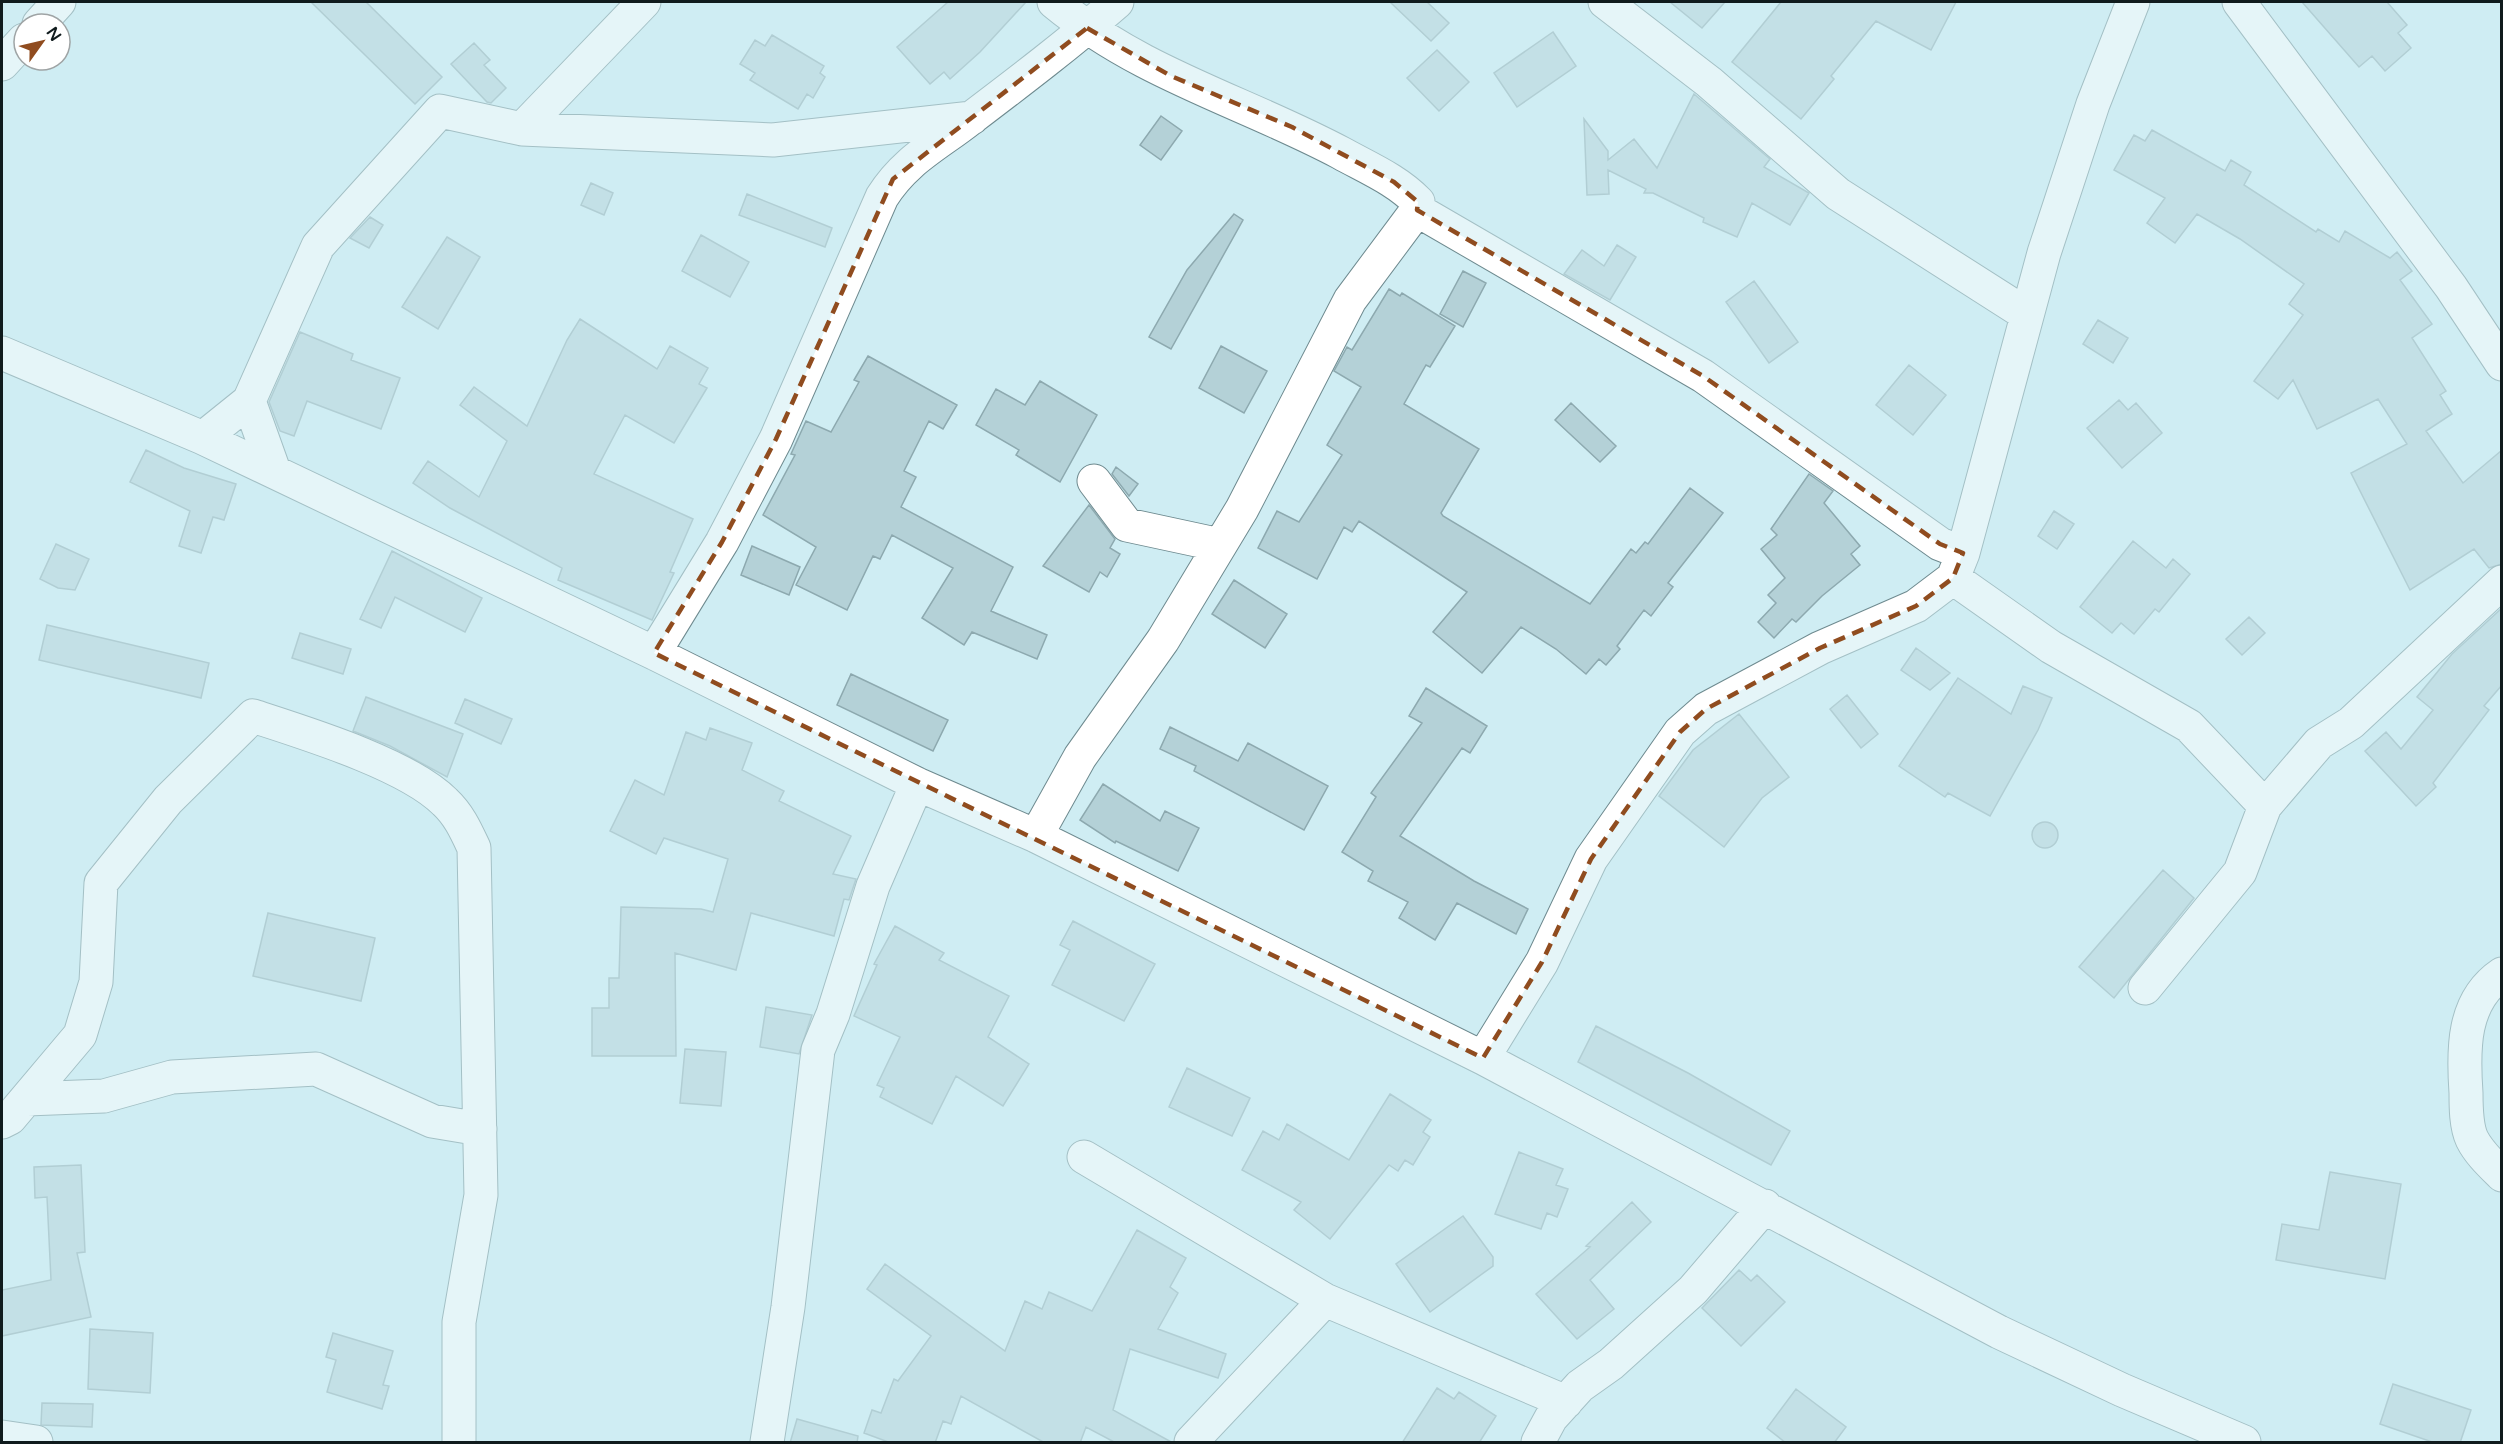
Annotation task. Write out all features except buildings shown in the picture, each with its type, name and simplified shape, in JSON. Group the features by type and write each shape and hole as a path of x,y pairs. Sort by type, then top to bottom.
{"street":[{"path":"522,129 644,2"},
{"path":"1036,837 1080,757 1163,640 1220,545 1350,300 1417,210 1419,202 1394,182 1292,127 1171,76 1087,28 1054,2"},
{"path":"654,653 722,542 776,439 882,197 905,165 972,118 1117,2"},
{"path":"1605,2 1709,82 1838,194 2026,314"},
{"path":"1483,1058 1542,962 1591,859 1680,732 1706,709 1820,648 1916,606 1958,566 2026,314 2092,104 2133,2"},
{"path":"2239,2 2451,287 2502,364"},
{"path":"202,438 249,401 318,246 440,111 522,129 773,140 972,118"},
{"path":"1417,210 1702,376 1940,544 1958,566 2051,646 2189,726 2265,806"},
{"path":"2,353 274,471 654,653 917,784 1036,837 1483,1058 1999,1332 2122,1390 2244,1443"},
{"path":"249,401 274,471"},
{"path":"1094,481 1127,525 1220,545"},
{"path":"2145,988 2240,872 2265,806 2319,743 2350,723 2502,582"},
{"path":"2,1122 10,1118 80,1035 96,982 101,883 168,800 253,716 311,735 408,776 444,800 460,820 474,848 480,1210 459,1322 459,1443"},
{"path":"768,1443 788,1307 818,1050 833,1014 873,886 917,784"},
{"path":"2502,974 2491,981 2476,1001 2470,1016 2465,1044 2466,1107 2471,1137 2502,1175"},
{"path":"27,1099 104,1096 172,1077 316,1069 432,1121 480,1130"},
{"path":"1084,1157 1325,1300 1566,1402"},
{"path":"1538,1443 1551,1418 1566,1402 1693,1290 1765,1206"},
{"path":"1191,1443 1325,1300"},
{"path":"2,1437 36,1443"}],"highlighted area":[{"path":"1087,28 1171,76 1292,127 1394,182 1418,202 1417,210 1703,376 1940,544 1963,553 1953,578 1916,606 1820,648 1706,709 1680,732 1591,859 1542,962 1483,1058 654,653 722,542 776,439 893,179"}]}
